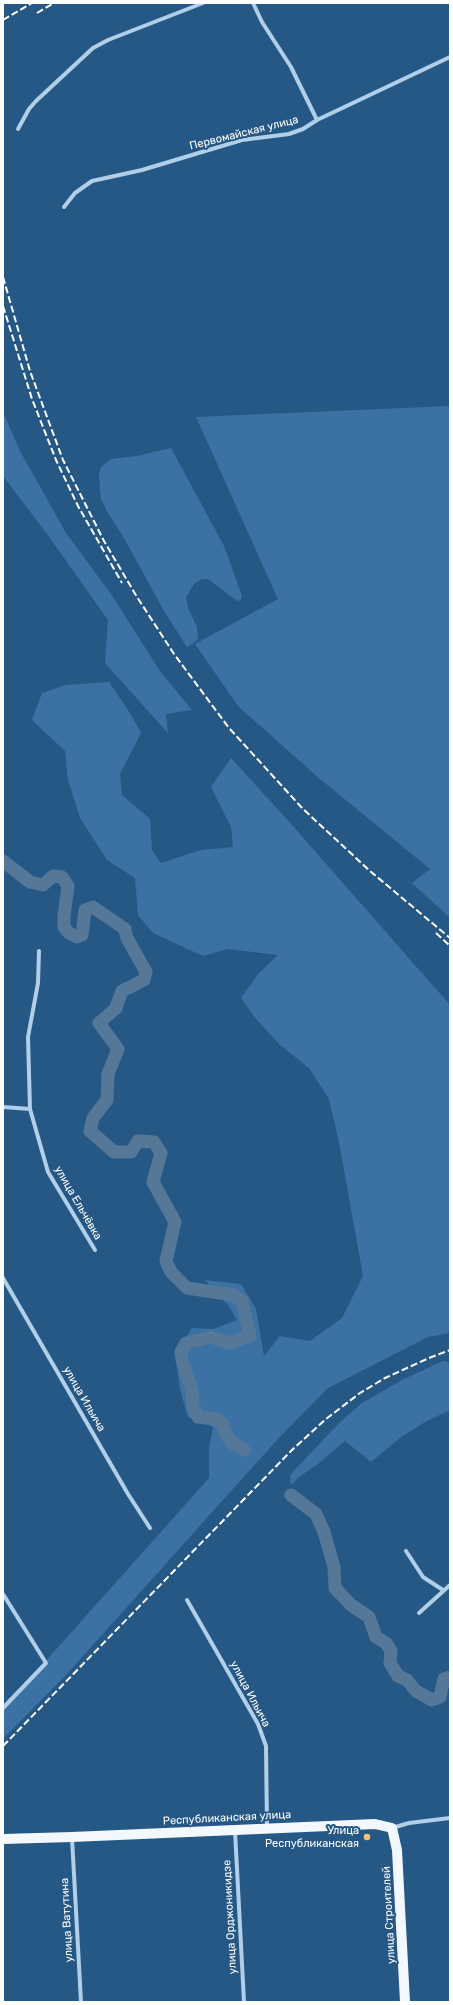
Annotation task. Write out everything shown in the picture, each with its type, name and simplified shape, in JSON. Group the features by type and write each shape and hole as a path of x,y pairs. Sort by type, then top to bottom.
{"main road":[{"name":"Республиканская улица","path":"3,1839 375,1824 392,1828"},
{"name":"улица Строителей","path":"392,1828 397,1850 405,2002"}],"street":[{"path":"18,129 29,109 36,101 93,48 108,40 203,3"},
{"path":"253,3 262,22 291,67 317,120"},
{"name":"Первомайская улица","path":"64,207 75,193 92,181 135,171 242,140 289,134 303,129 317,120 450,57"},
{"name":"улица Ельчёвка","path":"39,951 38,983 28,1037 30,1109 48,1172 94,1250"},
{"path":"3,1107 30,1109"},
{"name":"улица Ильича","path":"3,1278 128,1494 150,1528"},
{"path":"406,1551 423,1577 443,1590"},
{"path":"419,1613 450,1585"},
{"path":"3,1594 46,1663 3,1708"},
{"name":"улица Ильича","path":"187,1600 258,1724 266,1746 268,1829"},
{"name":"Республиканская улица","path":"392,1828 409,1823 450,1818"},
{"name":"улица Орджоникидзе","path":"235,1830 244,2002"},
{"name":"улица Ватутина","path":"72,1837 81,2002"}],"shaded area":[{"path":"450,406 450,918 412,883 430,869 320,779 238,706 195,644 278,599 196,417"},
{"path":"3,412 20,451 66,533 111,594 160,671 192,710 166,714 168,733 105,663 108,620 47,534 3,476"},
{"path":"171,448 224,546 242,596 241,600 237,601 208,579 202,579 194,584 186,597 188,608 197,627 198,640 187,647 164,611 124,538 108,513 101,499 100,490 99,474 101,467 111,459 137,456"},
{"path":"109,682 130,713 141,733 120,774 122,795 150,819 152,850 161,863 201,850 233,847 231,827 211,787 231,758 450,1005 450,1333 428,1337 328,1388 276,1441 66,1675 3,1739 3,1709 209,1478 209,1447 213,1427 188,1417 180,1390 175,1354 192,1328 213,1329 237,1320 228,1305 205,1280 241,1284 256,1309 264,1356 280,1336 310,1341 342,1318 363,1276 339,1142 329,1099 309,1068 280,1045 256,1019 241,998 259,973 278,955 228,949 203,956 153,933 138,915 135,878 107,860 80,818 68,780 65,751 32,720 42,693 66,685"},
{"path":"443,1361 450,1362 450,1410 425,1422 400,1438 371,1462 345,1441 291,1485 290,1475 340,1422 362,1403 402,1380"}],"waterway":[{"path":"3,861 30,882 43,885 53,876 62,877 68,886 64,927 69,933 77,937 82,935 85,910 93,907 125,929 127,938 146,972 144,980 122,991 116,1008 99,1023 118,1049 108,1074 107,1100 93,1118 90,1131 114,1152 131,1152 138,1141 154,1142 161,1153 153,1182 175,1222 166,1261 171,1272 187,1288 233,1295 242,1301 250,1336 229,1343 211,1337 186,1343 181,1352 182,1360 192,1391 193,1406 198,1417 217,1419 223,1424 224,1431 231,1442 244,1450"},
{"path":"291,1495 316,1514 324,1532 334,1567 335,1588 351,1605 369,1617 376,1637 386,1643 391,1651 390,1663 398,1676 407,1680 416,1691 432,1700 440,1697 444,1679 450,1677"}],"railway":[{"path":"3,20 32,3"},
{"path":"37,13 54,3"},
{"path":"3,277 30,371 63,460 104,541 137,597 174,654 229,728 303,809 370,871 450,938"},
{"path":"3,306 32,399 56,460 78,506 122,583"},
{"path":"436,933 450,946"},
{"path":"3,1746 292,1450 326,1419 360,1393 385,1378 450,1350"}],"place":[{"name":"Улица Республиканская","path":"367,1837"}]}
